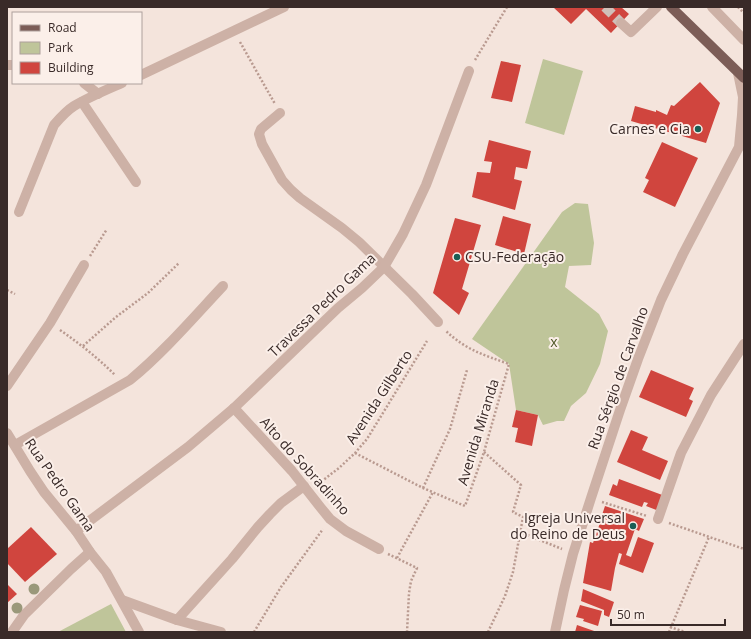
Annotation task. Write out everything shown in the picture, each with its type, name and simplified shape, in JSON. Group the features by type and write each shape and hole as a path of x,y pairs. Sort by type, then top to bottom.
{"main road":[{"path":"671,7 741,75"}],"street":[{"path":"142,75 284,7"},
{"path":"621,22 631,32 657,7"},
{"path":"712,7 744,40"},
{"name":"Travessa Pedro Gama","path":"76,531 188,447 234,408 338,308 384,267 403,234 426,185 468,71"},
{"name":"Rua Sérgio de Carvalho","path":"555,632 573,554 638,359 661,300 683,254 742,145 743,97 741,75"},
{"path":"85,84 98,94"},
{"path":"19,212 54,125 74,106 120,84"},
{"path":"82,102 136,182"},
{"path":"280,113 261,129 260,134 262,144 282,180 300,198 359,242 438,322"},
{"path":"7,386 50,323 84,265"},
{"path":"15,445 124,384 140,372 223,286"},
{"path":"658,519 681,453 711,395 744,344"},
{"name":"Alto do Sobradinho","path":"234,408 288,466 330,518 346,531 379,549"},
{"name":"Rua Pedro Gama","path":"7,433 41,487 106,572 139,632"},
{"path":"177,620 270,514 281,503 306,488"},
{"name":"Rua Pedro Gama","path":"12,632 24,615 90,552"},
{"path":"122,600 177,620 221,632"}],"path":[{"path":"468,71 507,7"},
{"path":"738,7 744,13"},
{"path":"234,31 280,113"},
{"path":"84,265 107,229"},
{"path":"83,346 116,317 148,293 179,263"},
{"path":"7,290 15,294"},
{"name":"Avenida Miranda","path":"433,492 465,506 484,452 509,364 467,348 438,322"},
{"path":"50,323 83,346 124,384"},
{"name":"Avenida Gilberto","path":"306,488 339,468 367,439 427,341"},
{"path":"423,488 450,429 467,370"},
{"path":"484,452 521,485 513,512 523,516 513,572 488,632"},
{"path":"355,453 433,492 397,558"},
{"path":"254,632 281,587 330,518"},
{"path":"520,532 573,554"},
{"path":"669,632 709,537"},
{"path":"379,549 417,568 411,581 409,593 407,632"},
{"path":"670,627 685,632"}],"green space":[{"path":"543,59 583,71 564,135 525,123"},
{"name":"x","path":"575,203 588,204 594,243 591,265 569,266 565,287 599,314 608,331 600,364 586,393 571,406 564,421 557,421 543,425 538,415 516,410 509,364 472,339 562,212"},
{"path":"111,604 126,632 58,632"}],"building":[{"path":"553,7 621,7 629,14 611,33 586,9 571,24"},
{"path":"501,61 521,65 512,102 491,98"},
{"path":"700,82 720,103 706,143 631,121 635,106 656,112 656,110 667,115 671,105 674,106"},
{"path":"489,140 531,151 527,169 516,167 514,179 522,181 515,210 472,197 477,172 490,173 492,162 484,161"},
{"path":"662,142 698,158 675,207 643,192 649,180 645,178"},
{"path":"503,216 531,224 524,254 495,245"},
{"name":"CSU-Federação","path":"455,218 481,225 462,289 469,293 459,315 433,293"},
{"path":"651,370 694,388 689,399 693,401 686,417 639,397"},
{"path":"516,410 538,415 532,446 515,442 518,428 512,427"},
{"path":"631,430 648,437 642,450 668,461 660,480 617,462"},
{"path":"619,479 665,496 659,511 646,506 648,503 644,502 642,507 609,495 613,484 617,486"},
{"path":"605,506 644,519 639,531 635,529 626,555 631,557 638,537 654,543 643,573 619,564 622,554 619,553 611,591 583,583 590,542 593,543 601,520 609,523 610,521 601,518"},
{"path":"31,527 57,554 25,582 7,563 7,549"},
{"path":"7,584 17,594 7,603"},
{"path":"583,589 614,602 609,617 604,615 604,610 581,601"},
{"path":"580,605 602,611 598,626 576,617"},
{"path":"577,625 597,632 575,632"}],"tunnel":[{"path":"605,7 621,23"}],"place":[{"name":"Carnes e Cia","path":"698,129"},
{"name":"CSU-Federação","path":"457,257"},
{"name":"Igreja Universal do Reino de Deus","path":"633,526"}]}
